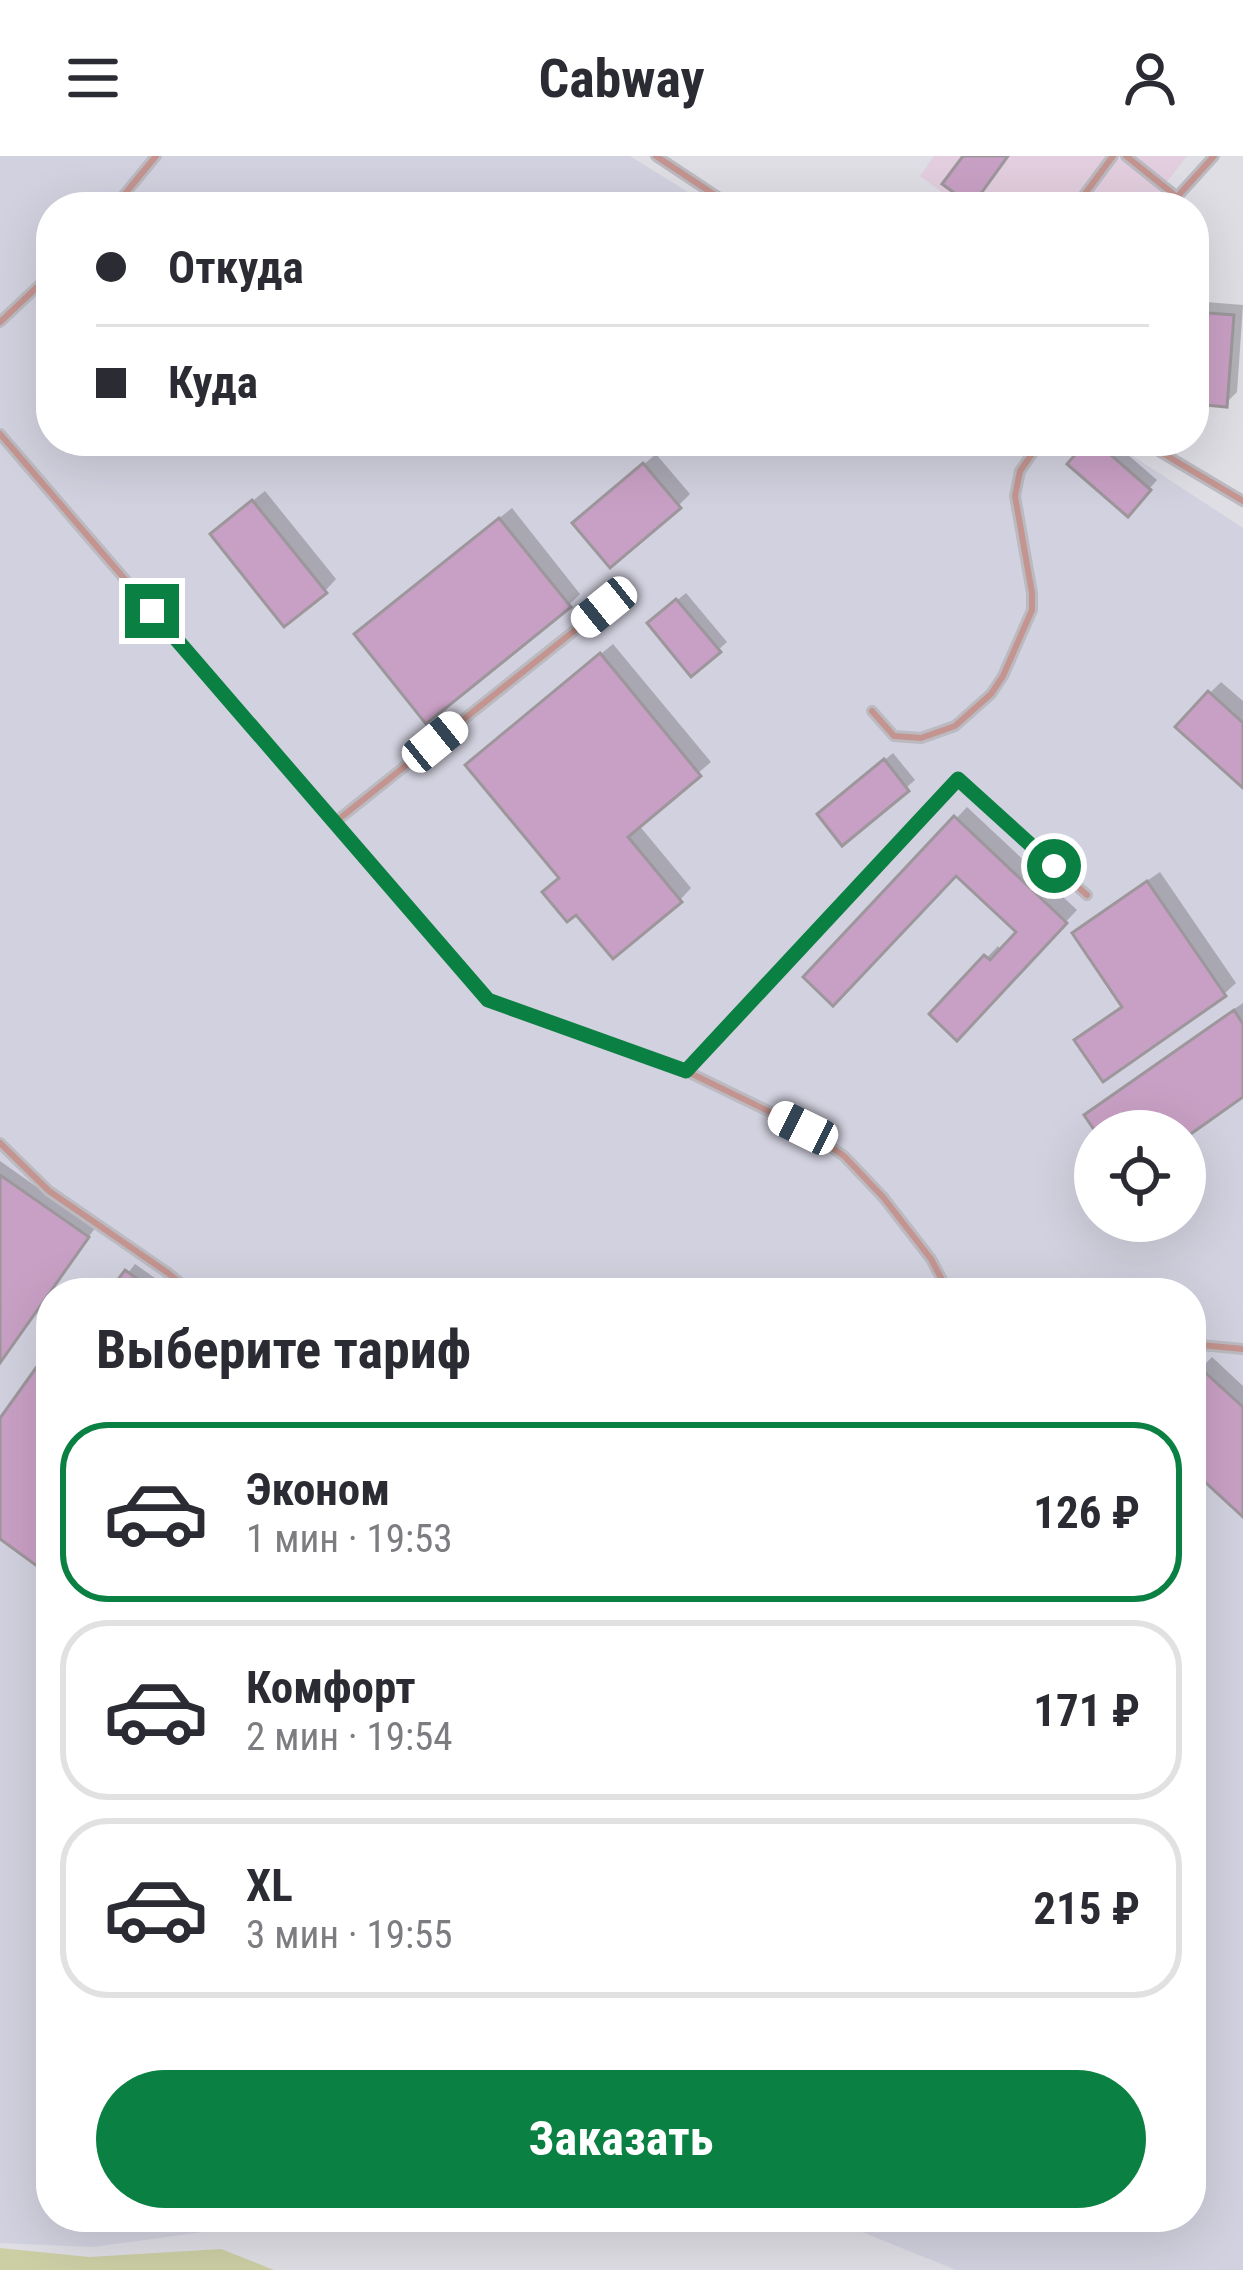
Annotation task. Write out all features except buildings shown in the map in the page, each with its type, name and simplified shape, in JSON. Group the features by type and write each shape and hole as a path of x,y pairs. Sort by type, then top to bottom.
{"lane":[{"path":"126,192 156,156"},
{"path":"656,156 710,192"},
{"path":"1086,192 1113,156"},
{"path":"1126,156 1171,192"},
{"path":"1182,192 1214,156"},
{"path":"0,322 36,288"},
{"path":"0,434 488,1000 686,1071 803,1128 844,1156 883,1197 941,1278"},
{"path":"872,711 894,736 921,738 956,726 1004,676 1032,610 1015,496 1020,471 1030,456"},
{"path":"1167,456 1243,501"},
{"path":"334,823 604,607"},
{"path":"686,1071 958,779 1087,895"},
{"path":"0,1143 50,1191 174,1278"},
{"path":"1206,1345 1243,1349"}],"shaded area":[{"path":"0,156 630,156 688,192 36,192 36,456 1133,456 1243,528 1243,2270 956,2270 862,2232 1206,2232 1206,1278 36,1278 36,2232 204,2232 93,2247 0,2243"},
{"path":"934,156 1187,156 1159,192 942,192 920,176"}],"green space":[{"path":"0,2248 89,2257 221,2249 274,2270 0,2270"}],"route":[{"path":"152,611 488,1000 686,1071 958,779 1054,866"}]}
